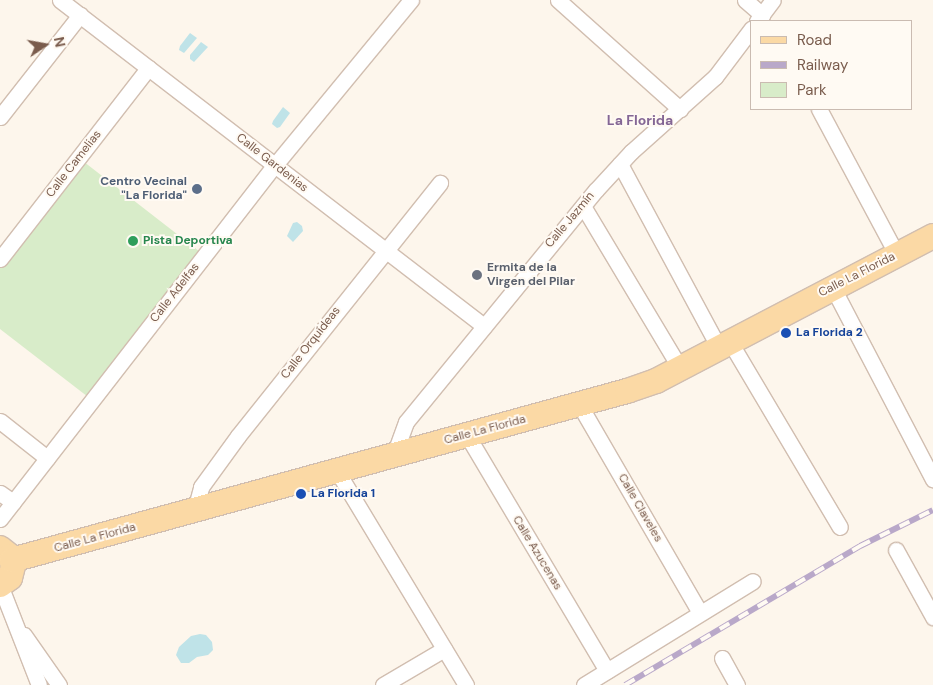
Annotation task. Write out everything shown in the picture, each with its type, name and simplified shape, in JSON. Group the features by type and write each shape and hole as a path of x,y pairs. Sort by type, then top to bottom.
{"main road":[{"name":"Calle La Florida","path":"6,554 195,510 656,381 933,236"},
{"path":"0,585 10,578 6,554"}],"street":[{"name":"Calle Gardenias","path":"60,0 484,326"},
{"name":"Calle Adelfas","path":"0,519 275,165 411,0"},
{"path":"558,0 680,109"},
{"path":"744,0 766,13"},
{"path":"0,117 80,15"},
{"name":"Calle Jazmín","path":"394,455 406,422 582,206 620,164 715,77 750,31"},
{"name":"Calle Camelias","path":"0,260 148,68"},
{"path":"820,110 897,255"},
{"path":"620,164 725,345 840,527"},
{"name":"Calle Orquídeas","path":"195,510 201,487 206,479 384,250 440,182"},
{"path":"582,206 680,368"},
{"path":"833,288 933,479"},
{"name":"Calle Claveles","path":"579,404 700,613"},
{"path":"0,421 47,458"},
{"name":"Calle Azucenas","path":"467,435 607,671"},
{"path":"337,471 466,685"},
{"path":"0,493 13,502"},
{"path":"896,550 933,618"},
{"path":"584,685 753,580"},
{"path":"0,585 38,685"},
{"path":"11,618 59,685"},
{"path":"383,685 444,649"},
{"path":"722,658 737,685"}],"green space":[{"path":"79,158 204,255 92,400 0,329 0,260"}],"water":[{"path":"190,33 197,38 184,53 179,50 180,46"},
{"path":"201,42 208,47 194,62 190,59 190,55"},
{"path":"283,107 290,113 280,127 277,128 272,124"},
{"path":"297,222 302,226 303,231 293,242 287,236 293,223"},
{"path":"206,635 212,642 213,650 208,655 197,657 189,663 181,663 176,655 179,647 191,636"}],"railway":[{"path":"625,685 860,546 933,510"}],"place":[{"name":"Centro Vecinal \"La Florida\"","path":"197,189"},
{"name":"Pista Deportiva","path":"133,241"},
{"name":"Ermita de la Virgen del Pilar","path":"477,275"},
{"name":"La Florida 2","path":"786,333"},
{"name":"La Florida 1","path":"301,494"}],"district":[{"name":"La Florida","path":"640,120"}]}
